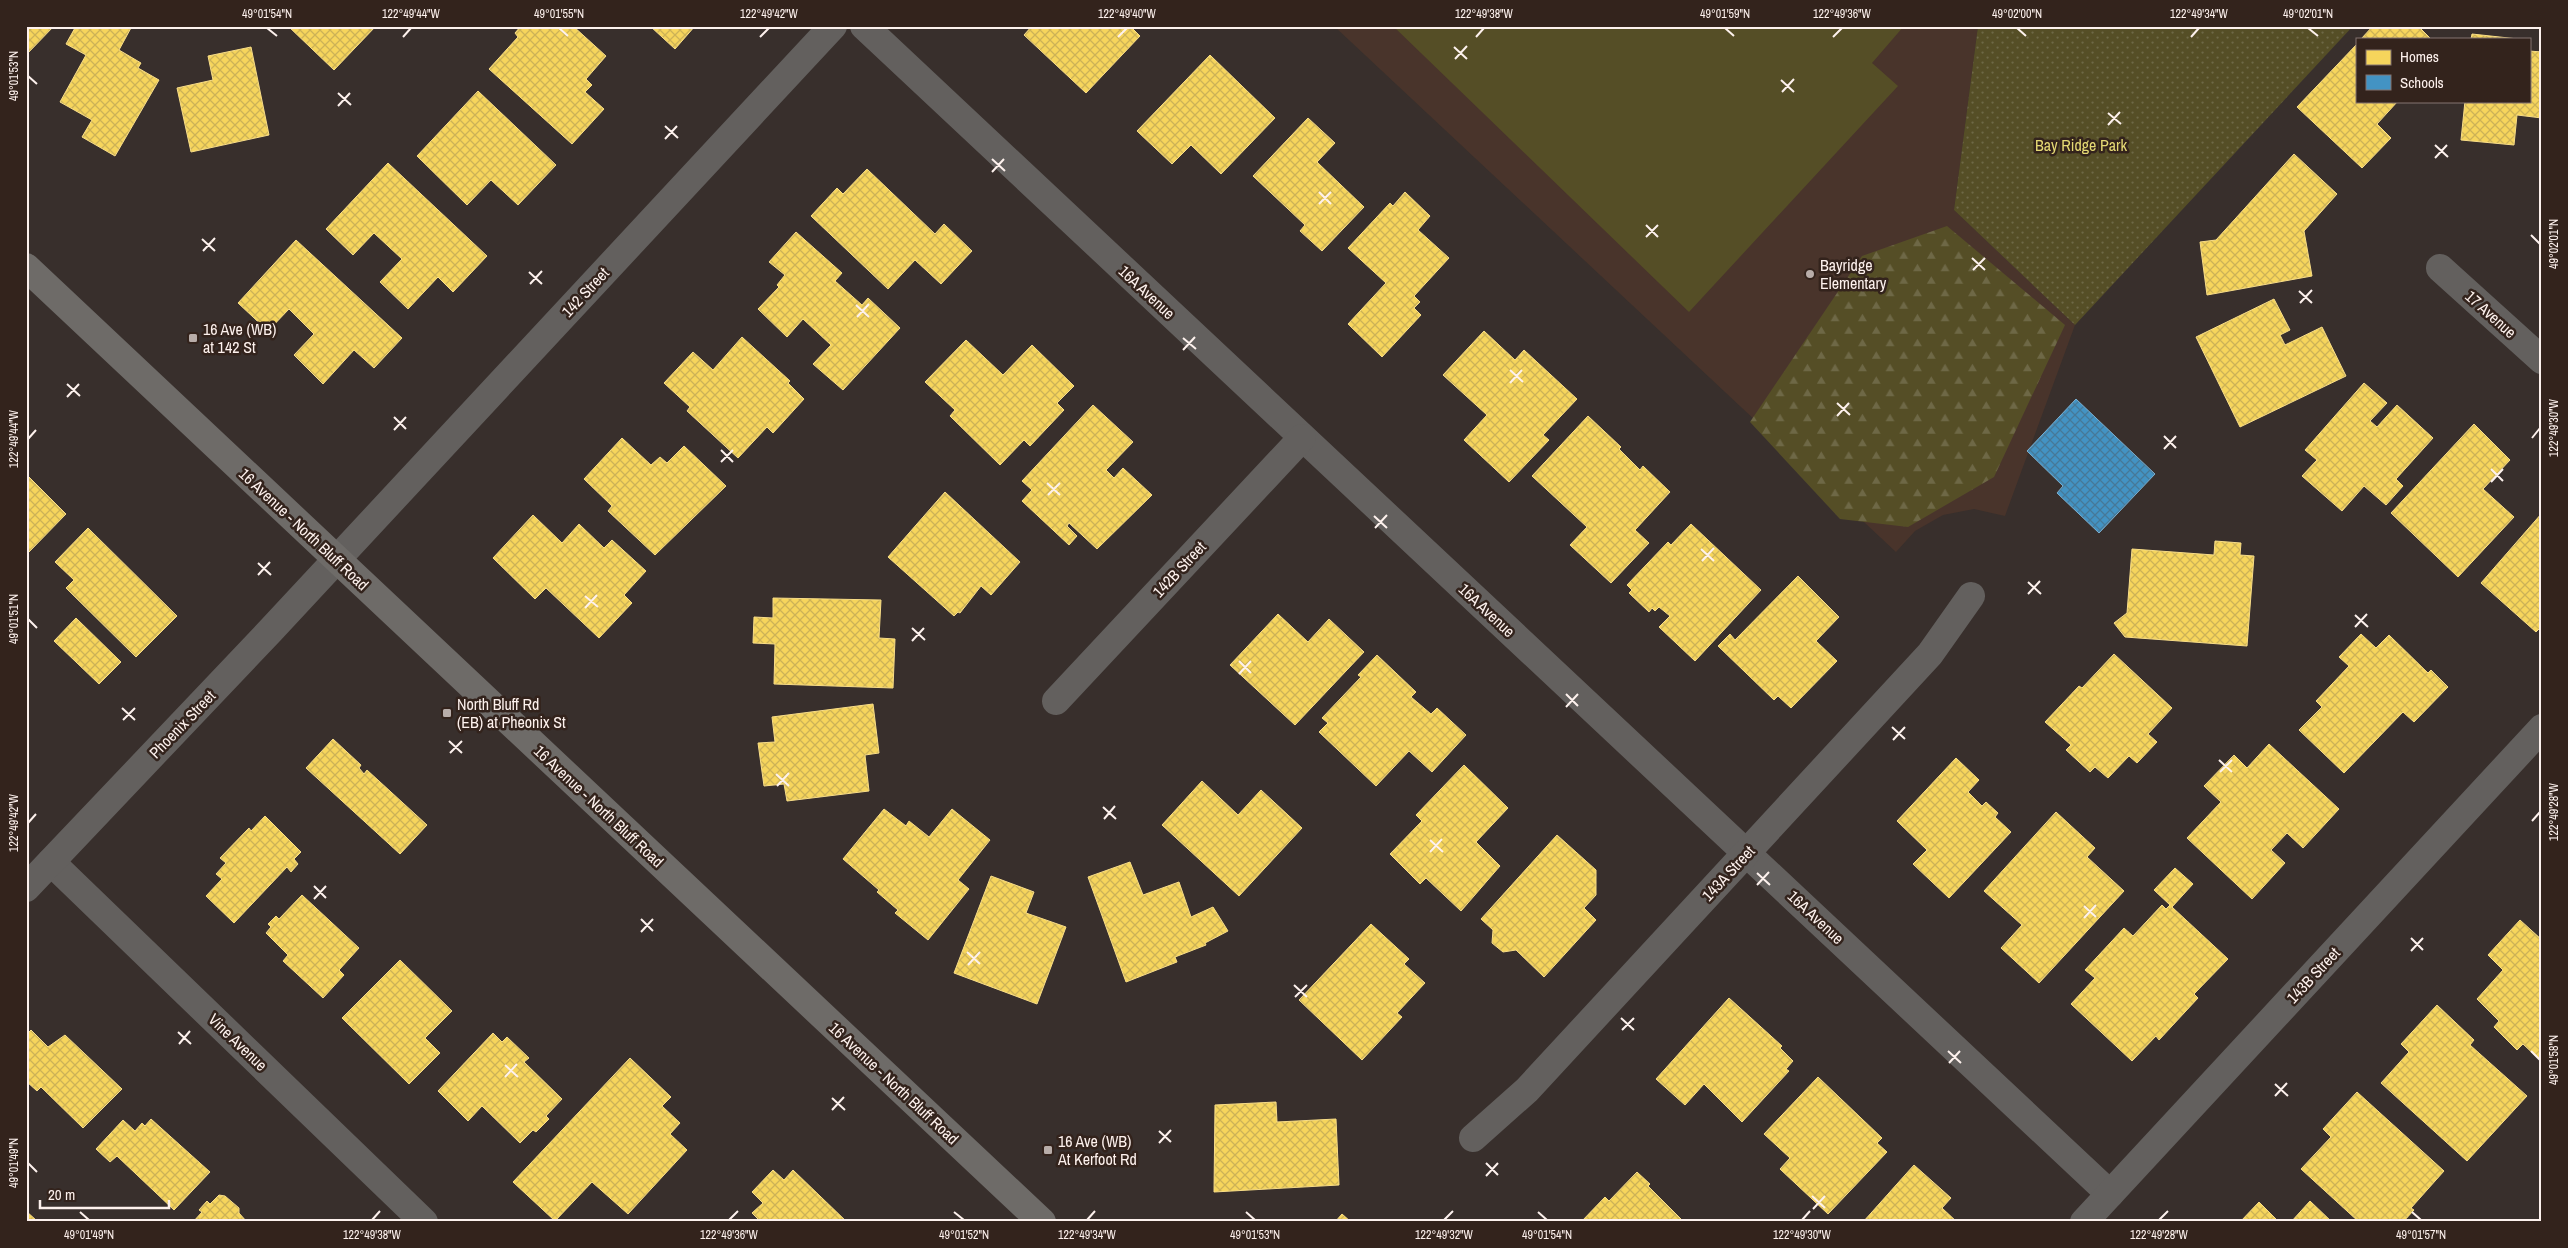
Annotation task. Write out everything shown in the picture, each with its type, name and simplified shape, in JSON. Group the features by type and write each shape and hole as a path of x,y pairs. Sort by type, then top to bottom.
{"main road":[{"name":"16 Avenue - North Bluff Road","path":"26,267 1042,1222"}],"street":[{"name":"142 Street","path":"337,559 834,26"},
{"name":"16A Avenue","path":"864,26 2110,1194"},
{"name":"17 Avenue","path":"2440,268 2542,360"},
{"name":"142B Street","path":"1056,701 1302,438"},
{"name":"Phoenix Street","path":"26,888 337,559"},
{"name":"143A Street","path":"1473,1138 1527,1090 1930,654 1971,596"},
{"name":"143B Street","path":"2084,1222 2542,728"},
{"name":"Vine Avenue","path":"51,862 424,1222"}],"shaded area":[{"name":"Bayridge Elementary","path":"1334,26 1978,26 1954,210 2075,325 2005,516 1974,509 1943,515 1915,531 1896,552"}],"green space":[{"path":"1393,26 1904,26 1872,63 1898,86 1689,312"},
{"name":"Bay Ridge Park","path":"1978,26 2353,26 2075,325 1954,210"},
{"path":"1947,226 2065,325 1994,477 1908,527 1840,519 1750,422 1862,256"}],"building: Homes":[{"path":"26,26 54,26 26,55"},
{"path":"76,26 132,26 119,50 141,63 138,68 159,80 115,156 82,137 92,120 60,102 86,55 66,44"},
{"path":"288,26 376,26 334,70"},
{"path":"521,26 573,26 606,56 586,79 592,85 585,92 604,109 572,144 489,69 518,37 515,33"},
{"path":"650,26 695,26 675,49"},
{"path":"1032,26 1130,26 1140,36 1086,93 1024,35"},
{"path":"2373,26 2418,26 2430,38 2362,38"},
{"path":"2472,34 2509,38 2471,38"},
{"path":"2356,45 2356,102 2397,102 2377,124 2391,138 2362,168 2297,107"},
{"path":"251,47 269,135 191,152 177,88 213,80 208,56"},
{"path":"2530,51 2542,52 2542,118 2517,115 2514,145 2461,140 2465,102 2530,102"},
{"path":"1210,55 1275,118 1221,174 1191,145 1172,164 1137,131"},
{"path":"478,91 556,165 518,205 491,180 467,205 417,156"},
{"path":"1308,118 1335,143 1317,162 1364,207 1322,251 1300,231 1305,225 1253,176"},
{"path":"2294,154 2337,194 2304,231 2312,276 2207,295 2200,242 2216,240"},
{"path":"388,163 487,256 453,292 438,277 408,309 380,282 402,259 374,233 353,255 326,229"},
{"path":"867,169 935,234 944,224 972,251 941,284 915,260 888,289 811,216 837,188 843,194"},
{"path":"1405,192 1430,216 1418,230 1449,258 1414,296 1420,302 1414,308 1421,315 1382,357 1348,324 1386,283 1348,248 1390,203 1393,206"},
{"path":"796,232 842,273 835,281 862,305 868,298 900,328 843,390 813,364 831,345 803,319 787,337 758,309 779,287 777,285 785,275 769,262"},
{"path":"296,240 402,338 374,368 354,350 323,384 294,355 314,334 289,309 268,331 238,303"},
{"path":"2274,299 2290,330 2280,335 2285,345 2322,327 2346,376 2240,427 2196,337"},
{"path":"1484,331 1515,360 1524,350 1577,399 1543,435 1549,440 1509,482 1464,440 1487,415 1443,375"},
{"path":"742,337 790,381 788,383 804,399 773,433 767,427 738,458 687,411 690,407 664,383 693,352 713,370"},
{"path":"966,340 1003,375 1032,345 1074,386 1057,403 1064,410 1030,446 1024,440 1000,465 950,416 955,410 925,382"},
{"path":"2364,383 2387,403 2370,421 2377,427 2397,405 2433,438 2396,479 2403,486 2386,505 2364,486 2342,511 2302,476 2317,460 2305,450"},
{"path":"1093,405 1133,442 1106,470 1114,478 1123,468 1152,495 1097,549 1069,523 1067,526 1077,536 1069,545 1022,501 1032,490 1022,481"},
{"path":"1588,416 1621,447 1619,449 1640,470 1643,466 1670,492 1635,530 1649,543 1611,583 1570,545 1587,527 1532,476"},
{"path":"2474,424 2510,460 2483,489 2514,517 2458,577 2391,513"},
{"path":"622,438 651,465 660,457 667,463 684,446 726,486 655,555 608,511 612,506 584,479"},
{"path":"26,474 66,514 28,553 26,551"},
{"path":"945,492 1020,562 991,595 981,586 960,613 958,612 954,616 888,557"},
{"path":"2542,513 2542,626 2536,632 2481,583"},
{"path":"533,515 562,543 579,524 604,548 612,540 646,571 624,595 632,603 599,638 546,588 535,599 493,558"},
{"path":"1691,524 1761,590 1695,661 1659,627 1670,616 1659,607 1655,611 1652,608 1649,612 1629,593 1632,590 1627,585 1668,542 1671,545"},
{"path":"88,528 177,616 136,657 66,588 74,580 55,562"},
{"path":"2215,541 2241,543 2240,555 2254,556 2247,646 2125,637 2114,623 2127,613 2132,549 2214,555"},
{"path":"1798,576 1839,617 1816,641 1837,661 1791,708 1778,696 1774,700 1718,646 1730,634 1735,640"},
{"path":"773,598 881,600 879,638 895,639 893,688 774,684 775,644 753,643 754,617 773,618"},
{"path":"1278,614 1308,642 1329,619 1364,652 1295,725 1230,665"},
{"path":"76,618 121,662 99,684 54,641"},
{"path":"2361,634 2376,648 2389,635 2428,673 2431,670 2448,687 2414,722 2403,712 2344,773 2299,730 2322,707 2316,701 2349,666 2339,657"},
{"path":"2114,654 2172,708 2148,734 2157,742 2137,763 2129,756 2108,778 2095,767 2090,772 2066,750 2071,745 2045,722 2079,686 2082,688"},
{"path":"1377,655 1416,692 1411,697 1431,714 1437,708 1466,735 1432,772 1409,751 1376,786 1319,732 1328,723 1322,718 1361,677 1358,675"},
{"path":"873,704 879,753 865,755 869,791 787,801 784,784 764,786 758,743 775,742 772,717"},
{"path":"333,739 361,765 359,768 364,774 367,770 427,825 400,854 306,768"},
{"path":"2269,744 2339,809 2303,848 2287,833 2271,850 2285,863 2252,899 2187,838 2221,802 2204,786 2234,755 2247,768"},
{"path":"1956,758 1979,780 1968,792 1982,806 1986,802 1998,813 1995,817 2011,832 1949,898 1913,864 1927,850 1897,821"},
{"path":"1464,765 1508,808 1476,842 1500,866 1461,911 1426,878 1420,884 1390,854 1422,821 1416,815"},
{"path":"1202,781 1238,815 1261,790 1302,828 1239,896 1162,825"},
{"path":"884,809 906,826 909,821 929,837 952,809 990,840 958,880 969,889 928,940 895,913 898,910 877,892 879,890 843,859"},
{"path":"2056,812 2095,848 2087,857 2124,891 2039,983 2001,948 2022,925 1984,891"},
{"path":"265,816 301,852 294,859 298,864 291,872 287,867 234,923 206,896 222,879 216,874 226,863 220,858 249,828 251,831"},
{"path":"1557,835 1596,870 1596,895 1584,908 1596,920 1544,977 1516,950 1503,952 1492,943 1493,930 1481,919"},
{"path":"1130,862 1143,895 1179,882 1191,917 1213,907 1228,931 1205,943 1206,945 1175,957 1177,962 1126,982 1088,877"},
{"path":"2175,868 2193,884 2172,907 2228,959 2194,994 2198,998 2159,1040 2156,1036 2132,1061 2071,1004 2095,978 2085,970 2124,928 2133,936 2162,905 2166,909 2170,905 2154,890"},
{"path":"991,876 1034,892 1026,913 1066,927 1037,1004 954,973"},
{"path":"302,895 359,948 339,970 344,975 323,998 283,961 288,955 266,933 271,927 268,924 276,916 279,919"},
{"path":"2520,920 2542,940 2542,1058 2540,1060 2523,1044 2517,1050 2494,1027 2499,1021 2477,999 2503,970 2488,955"},
{"path":"1371,924 1409,959 1404,964 1425,983 1397,1013 1402,1017 1362,1060 1299,1000"},
{"path":"400,960 452,1011 425,1038 440,1053 409,1084 342,1018"},
{"path":"1729,998 1782,1046 1780,1048 1793,1061 1786,1069 1789,1071 1742,1122 1704,1084 1685,1105 1656,1079"},
{"path":"2437,1005 2474,1040 2470,1045 2527,1096 2467,1161 2381,1083 2409,1052 2401,1044"},
{"path":"31,1030 48,1047 65,1035 122,1089 83,1128 41,1087 37,1091 26,1081 26,1035"},
{"path":"493,1033 502,1042 507,1037 529,1058 524,1062 562,1099 546,1116 549,1119 536,1132 533,1130 520,1143 482,1106 468,1121 438,1091"},
{"path":"630,1058 671,1097 662,1106 680,1123 670,1134 687,1150 628,1214 592,1182 555,1221 513,1182"},
{"path":"1818,1077 1882,1138 1877,1143 1887,1152 1828,1214 1780,1169 1790,1158 1764,1134"},
{"path":"2357,1092 2444,1171 2411,1208 2414,1210 2403,1222 2359,1222 2301,1169 2331,1137 2323,1129"},
{"path":"1276,1102 1277,1122 1336,1119 1339,1185 1214,1192 1215,1105"},
{"path":"151,1119 210,1172 174,1210 117,1156 110,1162 96,1149 123,1120 135,1131 142,1123 145,1126"},
{"path":"1914,1165 1951,1198 1942,1208 1957,1222 1863,1222"},
{"path":"773,1170 784,1180 793,1170 847,1222 761,1222 752,1213 763,1203 752,1192"},
{"path":"1637,1172 1650,1184 1648,1186 1681,1219 1678,1222 1581,1222 1605,1197 1609,1201"},
{"path":"219,1195 225,1196 239,1208 239,1213 247,1222 193,1222 202,1212 199,1210 207,1201 210,1204"},
{"path":"2310,1201 2332,1222 2291,1222"},
{"path":"2259,1202 2279,1222 2240,1222"},
{"path":"26,1211 36,1220 35,1222 26,1222"},
{"path":"1342,1214 1351,1222 1335,1222"}],"building: Schools":[{"path":"2076,399 2155,474 2099,533 2057,493 2063,486 2027,451"}],"place":[{"name":"Bayridge Elementary","path":"1810,274"},
{"name":"16 Ave (WB) at 142 St","path":"193,338"},
{"name":"North Bluff Rd (EB) at Pheonix St","path":"447,713"},
{"name":"16 Ave (WB) At Kerfoot Rd","path":"1048,1150"}]}
